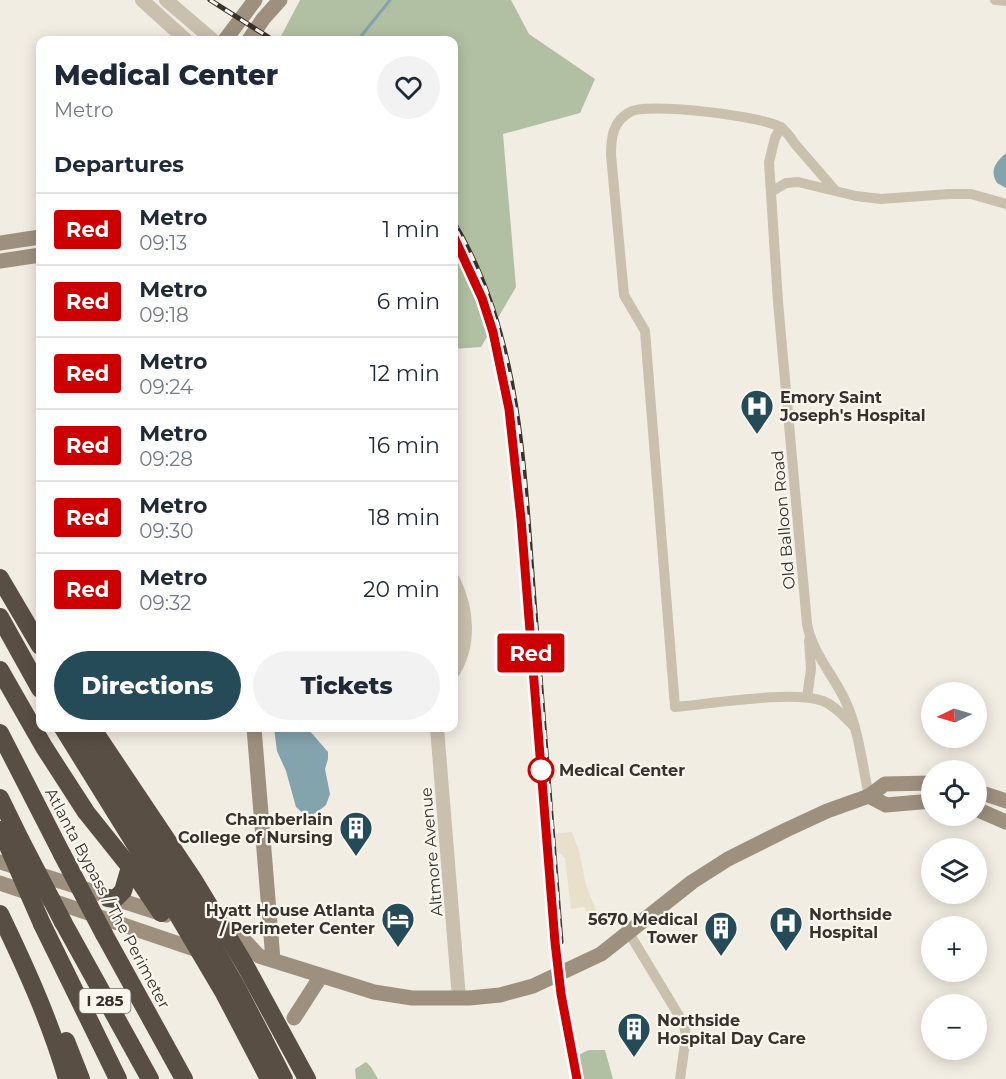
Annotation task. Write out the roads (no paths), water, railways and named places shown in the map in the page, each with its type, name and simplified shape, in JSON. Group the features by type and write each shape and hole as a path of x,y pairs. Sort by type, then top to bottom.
{"highway":[{"path":"0,578 36,639"},
{"path":"0,605 36,668"},
{"path":"0,617 36,682"},
{"path":"0,670 36,731"},
{"path":"37,732 86,812 130,867 161,913"},
{"path":"65,732 224,993 269,1079"},
{"path":"77,732 181,890 236,986 284,1079"},
{"path":"95,732 193,879 307,1079"},
{"name":"Atlanta Bypass / The Perimeter","path":"0,733 104,934 184,1079"},
{"name":"I 285","path":"0,798 63,922 150,1079"},
{"path":"0,829 42,924 118,1079"},
{"path":"108,898 115,899 123,891 130,867"},
{"path":"0,914 33,984 67,1079"},
{"path":"33,984 64,1035 81,1079"}],"main road":[{"path":"228,36 255,0"},
{"path":"252,36 280,0"},
{"path":"0,243 36,238"},
{"path":"0,261 36,256"},
{"path":"254,732 266,958"},
{"path":"0,862 245,941 266,958 375,992 412,998 452,998 500,994 533,986 601,954 692,882 728,859 827,811 869,796 885,784 921,783"},
{"path":"987,795 1006,801"},
{"path":"869,796 886,805 921,802"},
{"path":"987,814 1006,822"},
{"path":"0,883 243,965 266,958"},
{"path":"294,1018 321,976"}],"street":[{"path":"142,0 182,36"},
{"path":"166,0 208,36"},
{"path":"995,0 1006,1"},
{"path":"834,189 781,127 764,120 671,108 636,109 629,112 614,128 612,135 611,155 624,295 645,331 675,707 780,698 807,698 825,702 855,727"},
{"name":"Old Balloon Road","path":"781,127 775,138 769,162 780,329 808,631 844,699 855,727 869,796"},
{"path":"771,192 786,183 798,182 856,196 881,199 971,194 1006,204"},
{"path":"458,593 462,604 466,634 464,651 458,662"},
{"path":"807,698 811,669 808,631"},
{"name":"Altmore Avenue","path":"437,732 458,975 452,998"},
{"path":"629,933 684,1024 686,1036 680,1079"}],"water":[{"path":"1006,153 1006,188 997,183 994,170"},
{"path":"275,732 311,732 328,752 325,769 330,794 326,805 316,813 306,816 296,807 286,771 277,751"}],"waterway":[{"path":"361,36 390,0"}],"railway":[{"path":"210,0 267,36"},
{"path":"458,231 476,266 494,313 507,362 516,411 528,512 561,942"}],"metro line":[{"name":"Red","path":"458,246 482,298 493,332 509,409 521,519 555,942 561,994 577,1079"}],"place":[{"name":"Emory Saint Joseph's Hospital","path":"757,435"},
{"name":"Medical Center","path":"541,770"},
{"name":"Chamberlain College of Nursing","path":"356,857"},
{"name":"Hyatt House Atlanta / Perimeter Center","path":"398,948"},
{"name":"Northside Hospital","path":"786,952"},
{"name":"5670 Medical Tower","path":"721,957"},
{"name":"Northside Hospital Day Care","path":"634,1058"}]}
